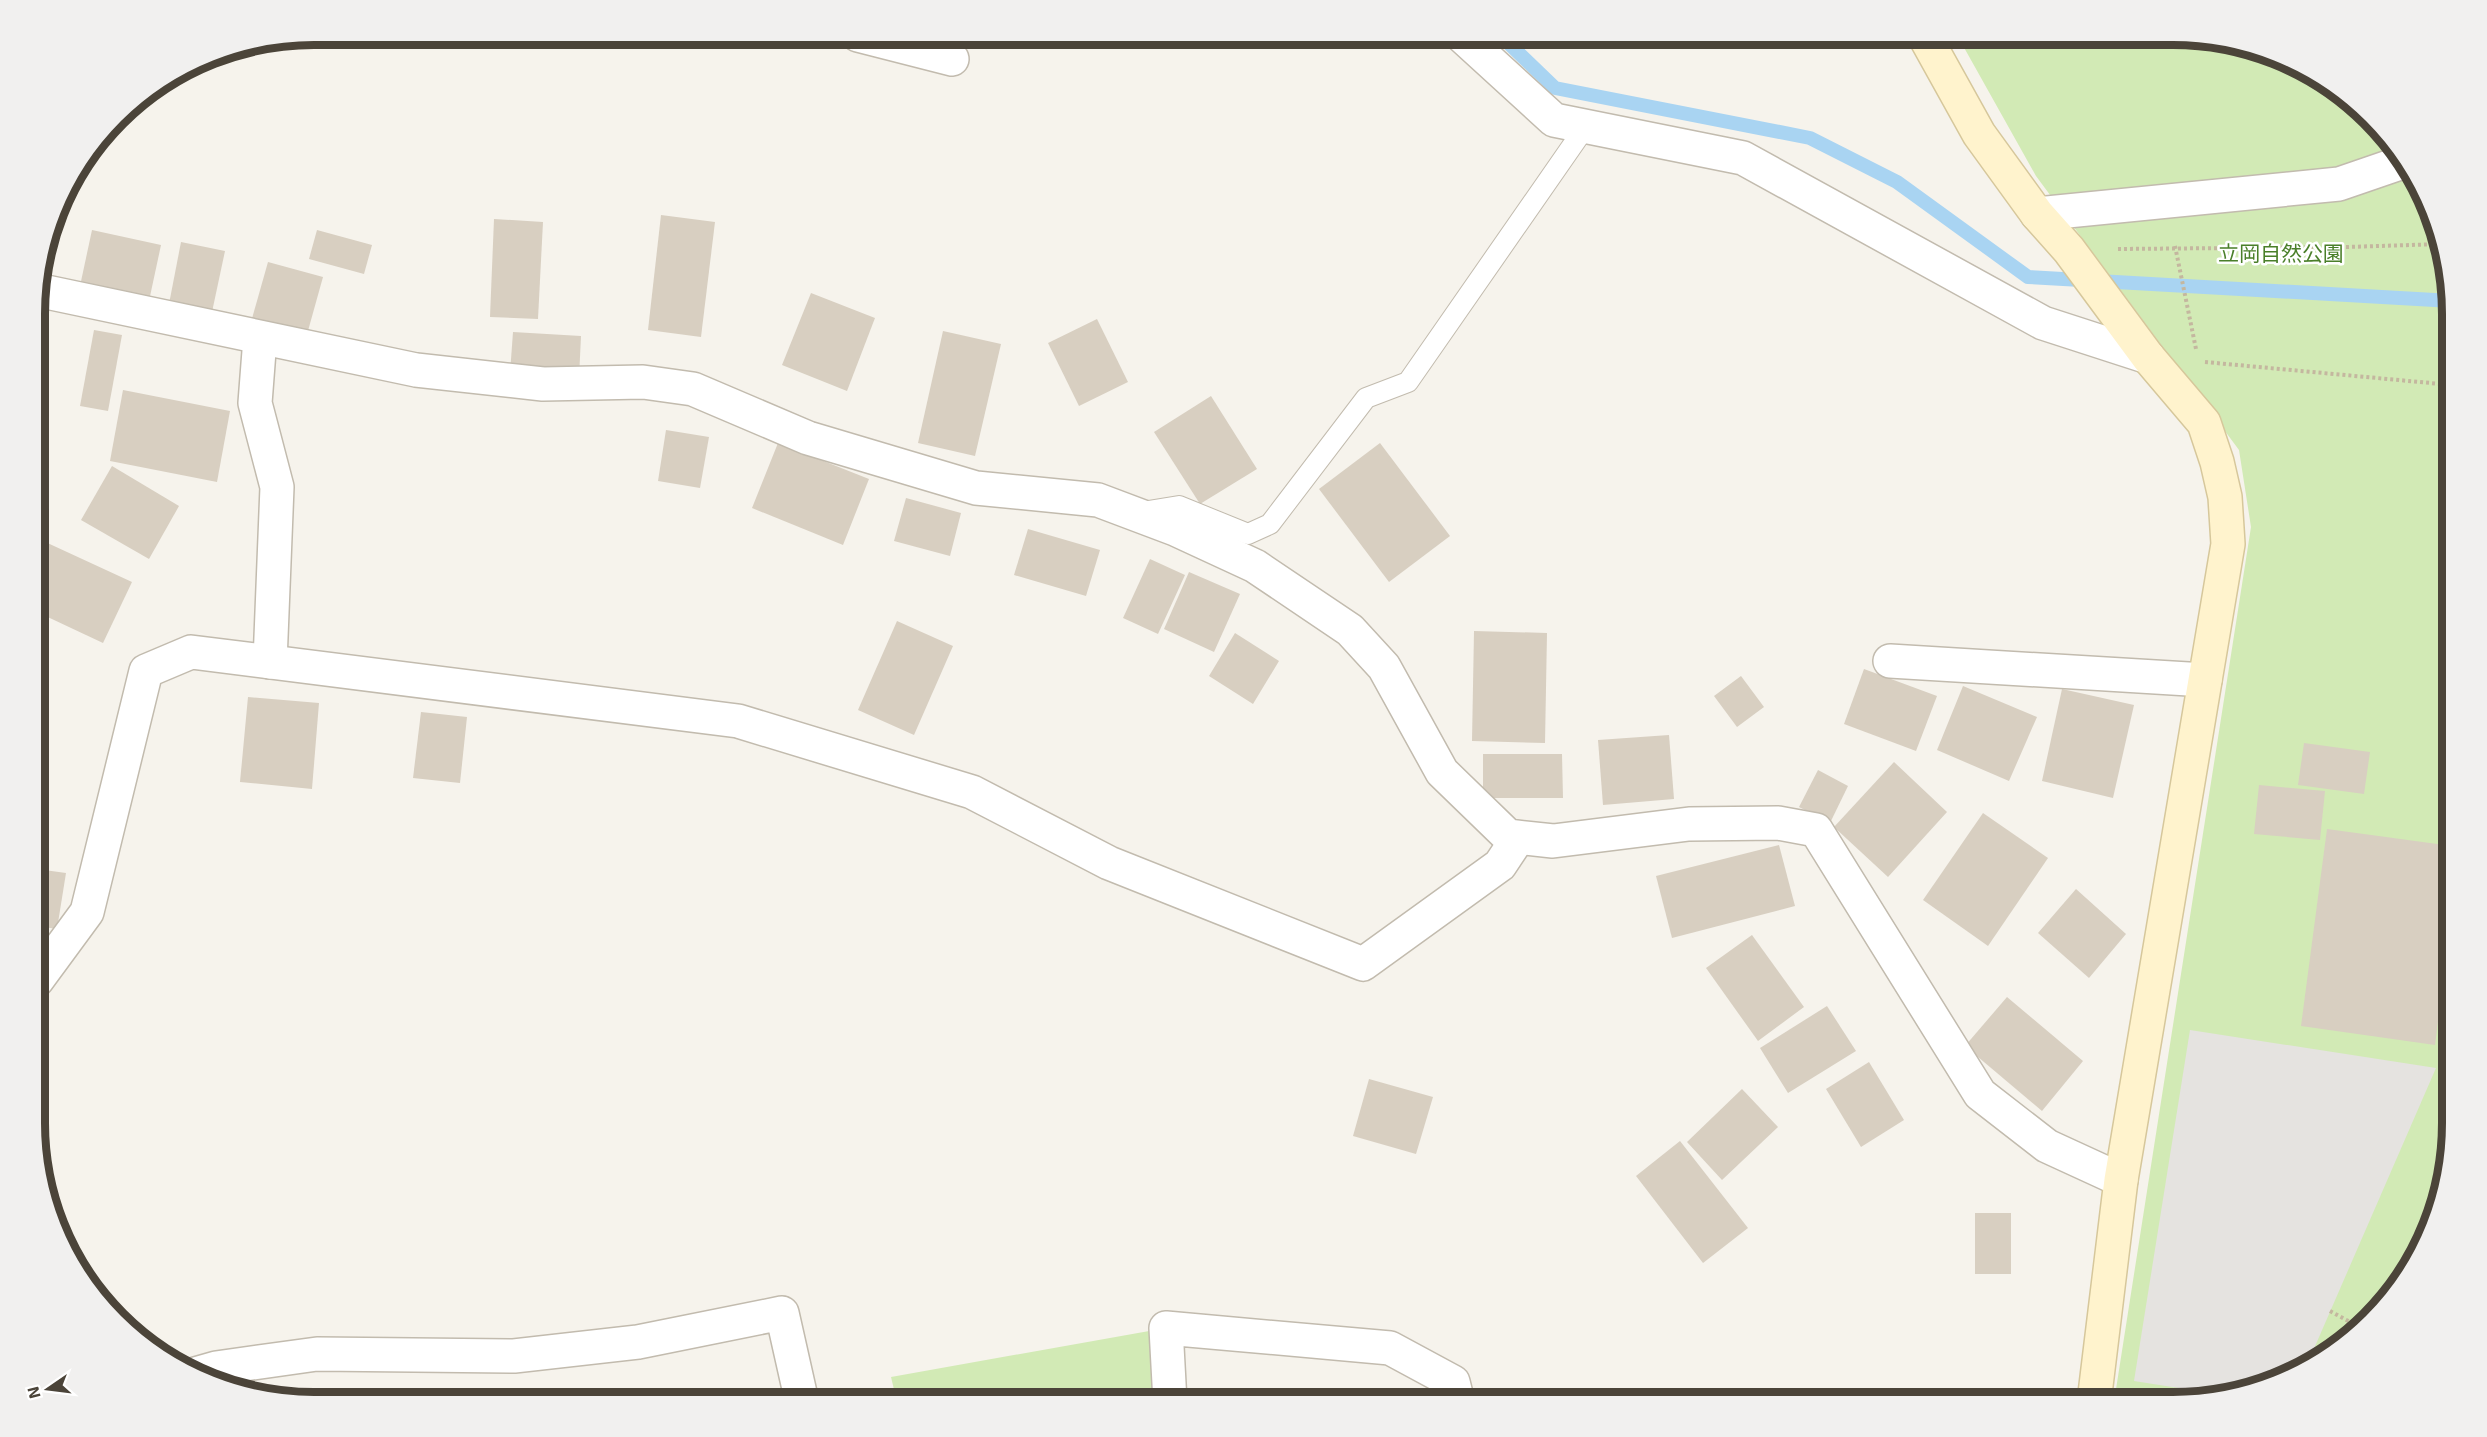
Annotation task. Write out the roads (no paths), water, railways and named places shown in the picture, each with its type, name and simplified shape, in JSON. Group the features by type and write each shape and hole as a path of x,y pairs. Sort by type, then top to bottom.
{"street":[{"path":"899,45 952,59"},
{"path":"1473,45 1554,120 1743,158 2043,323 2148,357"},
{"path":"1930,45 1979,134 2037,214 2069,250 2148,357 2204,423 2225,496 2228,544 2121,1180 2095,1392"},
{"path":"2037,214 2339,184 2396,164"},
{"path":"46,292 416,370 543,384 643,382 693,389 808,438 976,488 1098,500 1175,529 1255,566 1350,630 1384,667 1442,772 1508,836 1553,841 1689,824 1778,823 1816,830 1980,1094 2048,1146 2121,1180"},
{"path":"260,338 255,403 277,487 270,662"},
{"path":"45,969 87,912 146,671 191,652 738,721 972,792 1109,863 1363,964 1500,866 1518,838"},
{"path":"1890,661 2205,680"},
{"path":"209,1370 317,1354 514,1356 638,1342 782,1313 800,1392"},
{"path":"1169,1392 1166,1328 1390,1348 1453,1383 1455,1392"}],"lane":[{"path":"1134,514 1179,506 1248,534 1270,524 1365,398 1408,382 1586,126"}],"waterway":[{"path":"1510,45 1555,88 1810,138 1897,182 2028,277 2441,300"}],"park label":[{"name":"立岡自然公園","path":"2281,252"}]}
